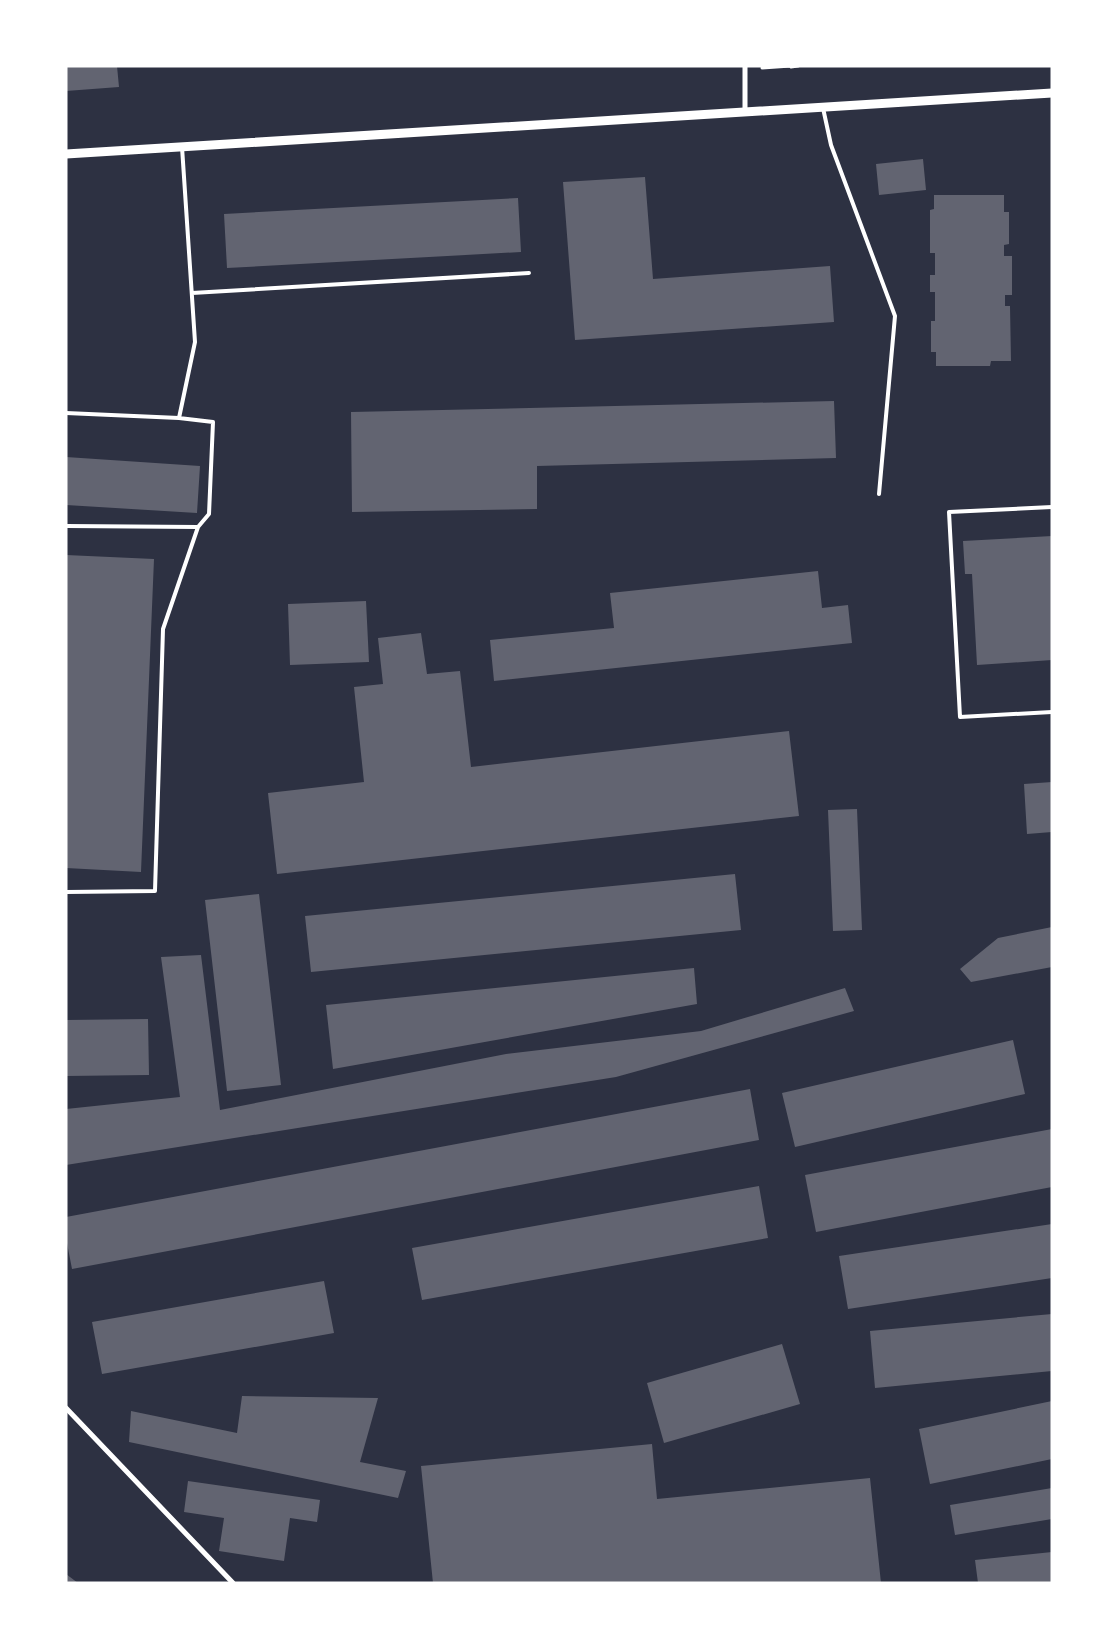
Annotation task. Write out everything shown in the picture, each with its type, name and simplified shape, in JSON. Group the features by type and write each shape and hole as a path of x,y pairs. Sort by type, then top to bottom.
{"street":[{"path":"745,68 745,113"},
{"path":"66,154 182,145 745,113 1052,93"},
{"path":"66,1408 233,1583"}],"lane":[{"path":"822,108 831,145 895,316 879,494"},
{"path":"179,418 195,342 182,145"},
{"path":"192,293 529,273"},
{"path":"66,413 179,418 212,422 209,514 198,527 164,629 155,891 66,892"},
{"path":"1052,507 949,512 960,717 1052,712"},
{"path":"66,526 198,527"}],"path":[{"path":"745,68 798,66"}],"building":[{"path":"66,66 117,66 119,87 66,91"},
{"path":"923,159 926,190 879,195 876,164"},
{"path":"645,177 653,279 830,266 834,322 575,340 563,182"},
{"path":"934,195 1004,195 1004,212 1009,212 1009,244 1004,245 1004,256 1012,256 1012,295 1005,295 1005,306 1010,306 1011,361 991,361 990,366 936,366 936,352 931,352 931,321 935,321 935,292 930,292 930,275 935,275 935,253 930,253 930,210 934,209"},
{"path":"518,198 521,252 227,268 224,214"},
{"path":"834,401 836,458 537,466 537,509 352,512 351,412"},
{"path":"66,457 200,466 197,513 66,505"},
{"path":"1052,536 1052,660 977,665 972,574 965,574 963,541"},
{"path":"66,555 154,559 141,872 66,868"},
{"path":"818,571 822,608 848,605 852,643 494,681 490,640 614,628 610,593"},
{"path":"366,601 369,662 290,665 288,604"},
{"path":"421,633 427,674 460,671 471,767 789,731 799,816 277,874 268,793 364,782 354,687 383,684 378,638"},
{"path":"1052,782 1052,832 1027,834 1024,784"},
{"path":"857,809 862,930 833,931 828,810"},
{"path":"735,874 741,930 311,972 305,916"},
{"path":"259,894 281,1085 227,1091 205,900"},
{"path":"1052,927 1052,967 971,982 960,969 998,938"},
{"path":"201,955 220,1110 506,1054 701,1031 845,988 854,1011 616,1077 66,1165 66,1109 180,1097 161,957"},
{"path":"694,968 697,1004 333,1069 326,1005"},
{"path":"148,1019 149,1075 66,1076 66,1020"},
{"path":"1013,1040 1025,1094 795,1147 782,1093"},
{"path":"750,1089 759,1140 72,1269 66,1238 66,1217"},
{"path":"1052,1129 1052,1187 816,1232 805,1175"},
{"path":"759,1186 768,1238 422,1300 412,1248"},
{"path":"1052,1224 1052,1278 848,1309 839,1256"},
{"path":"324,1281 334,1333 102,1374 92,1322"},
{"path":"1052,1314 1052,1371 875,1388 870,1331"},
{"path":"782,1344 800,1404 664,1443 647,1383"},
{"path":"242,1396 378,1398 360,1462 406,1471 398,1498 129,1442 131,1411 237,1433"},
{"path":"1052,1401 1052,1459 930,1484 919,1429"},
{"path":"652,1444 657,1499 870,1478 881,1583 433,1583 421,1466"},
{"path":"188,1481 320,1500 317,1522 290,1518 284,1561 219,1551 224,1518 184,1512"},
{"path":"1052,1488 1052,1519 955,1535 950,1505"},
{"path":"1052,1552 1052,1583 978,1583 975,1560"},
{"path":"66,1574 78,1583 66,1583"}]}
